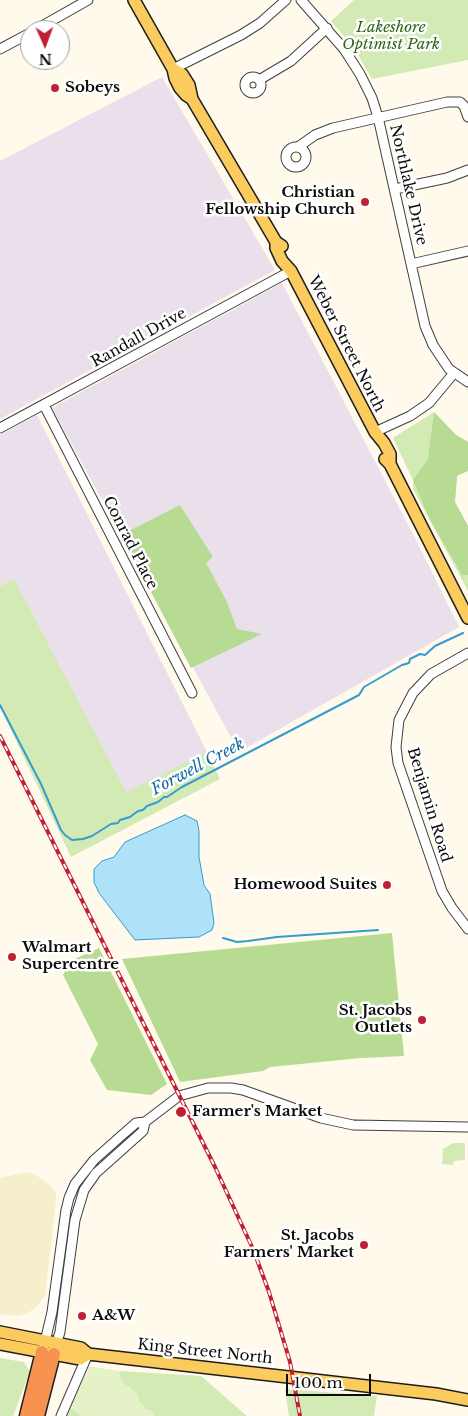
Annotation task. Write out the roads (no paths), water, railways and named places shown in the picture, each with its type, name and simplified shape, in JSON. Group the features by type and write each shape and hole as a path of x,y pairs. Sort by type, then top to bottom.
{"highway":[{"path":"26,1416 50,1348"},
{"path":"38,1416 50,1348"}],"main road":[{"name":"Weber Street North","path":"134,0 173,69 180,88 186,96 192,99 276,242 282,246 286,253 290,261 291,271 375,432 378,447 390,464 468,618"},
{"name":"King Street North","path":"0,1332 80,1359 88,1354 445,1395 468,1400"},
{"name":"King Street North","path":"0,1344 50,1348"}],"street":[{"path":"53,20 88,0"},
{"path":"173,69 241,35 260,23 286,0"},
{"name":"Northlake Drive","path":"301,0 328,28 344,49 372,98 395,189 425,326 433,345 449,369 468,382"},
{"path":"260,80 291,61 328,28"},
{"path":"0,49 20,38"},
{"path":"298,147 315,135 333,128 453,102 460,102 464,106 468,117"},
{"path":"395,189 447,178 468,170"},
{"path":"411,264 468,251"},
{"name":"Randall Drive","path":"0,428 291,271"},
{"path":"375,432 410,416 429,404 454,373"},
{"name":"Conrad Place","path":"44,405 192,693"},
{"name":"Benjamin Road","path":"468,653 431,674 413,693 399,720 396,747 398,763 442,891 468,929"},
{"path":"50,1348 52,1312 69,1198 82,1174 94,1160 136,1123 145,1122 179,1096 195,1090 219,1087 243,1090 321,1118 353,1125 468,1126"},
{"path":"61,1416 88,1354"}],"water":[{"path":"185,815 197,821 199,857 204,885 210,894 214,923 212,930 199,937 135,940 99,893 94,882 94,869 102,861 114,857 125,842"}],"waterway":[{"name":"Forwell Creek","path":"0,705 41,784 61,830 72,840 83,839 92,836 111,824 130,817 182,787 359,695 364,687 402,665 409,663 410,659 420,654 425,655 435,646 463,633"},
{"path":"223,938 237,942 277,937 378,930"}],"railway":[{"path":"0,736 215,1167 253,1249 269,1292 290,1362 300,1416"}],"place":[{"name":"Sobeys","path":"55,88"},
{"name":"Christian Fellowship Church","path":"365,202"},
{"name":"Homewood Suites","path":"387,885"},
{"name":"Walmart Supercentre","path":"12,957"},
{"name":"St. Jacobs Outlets","path":"422,1020"},
{"name":"Farmer's Market","path":"181,1112"},
{"name":"St. Jacobs Farmers' Market","path":"364,1245"},
{"name":"A&W","path":"82,1316"}],"park label":[{"name":"Lakeshore Optimist Park","path":"391,36"}]}
